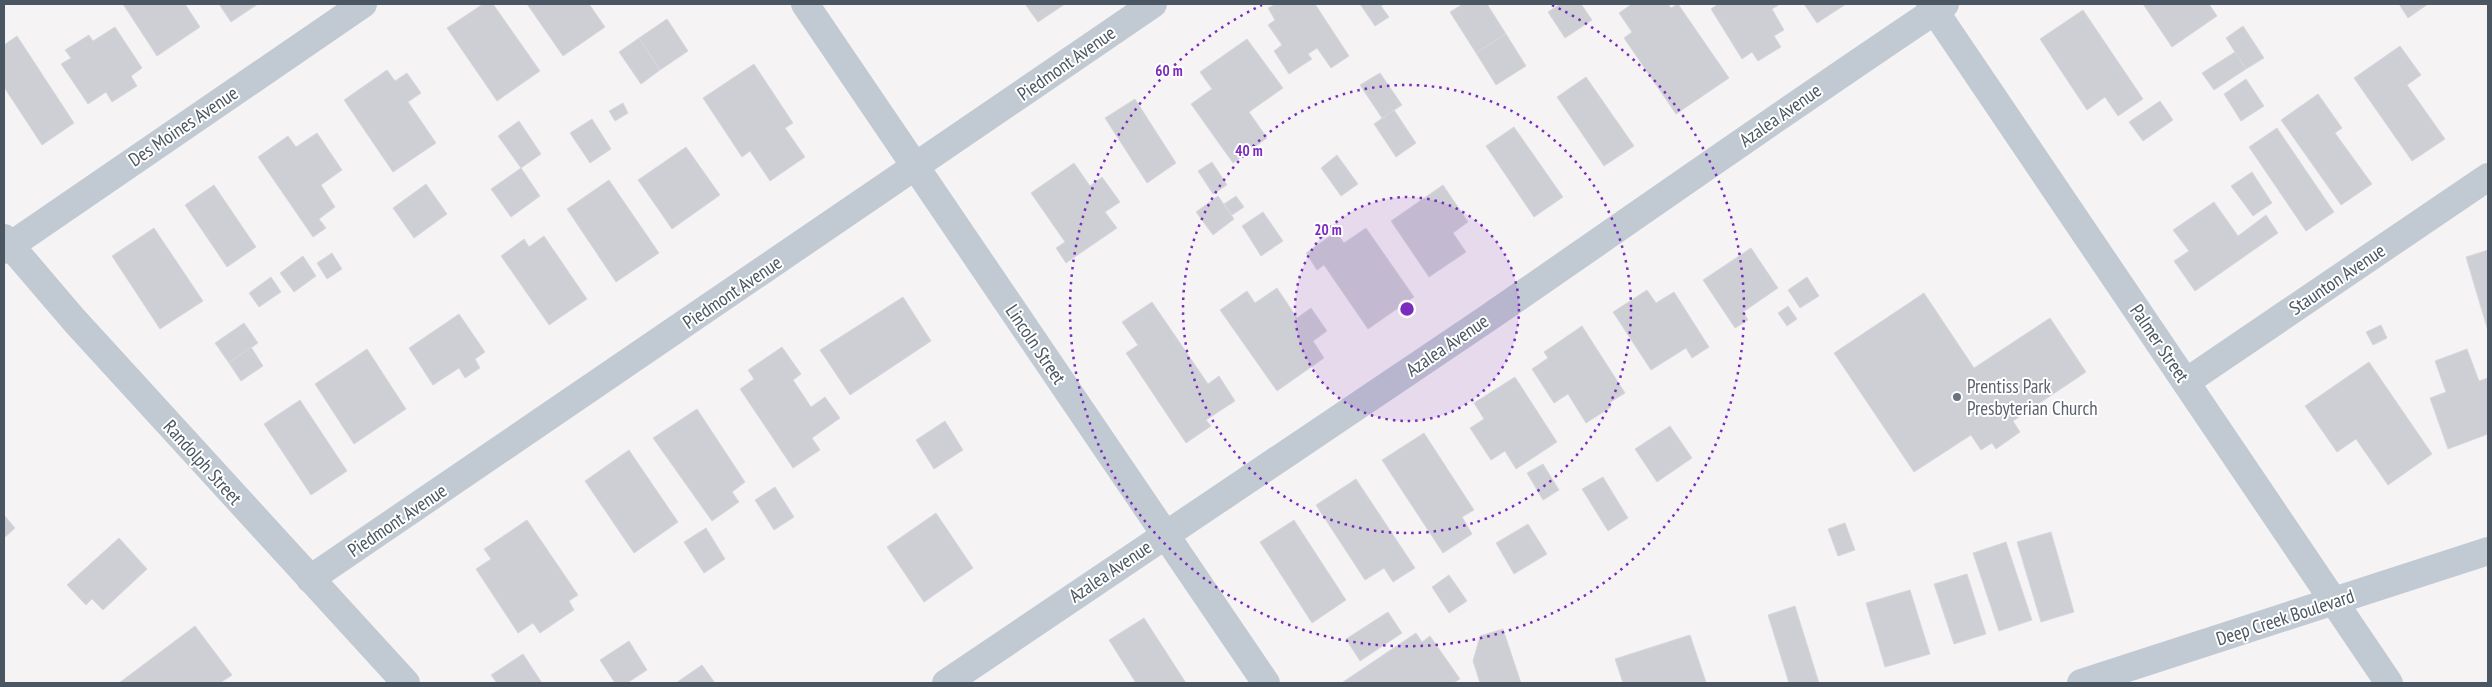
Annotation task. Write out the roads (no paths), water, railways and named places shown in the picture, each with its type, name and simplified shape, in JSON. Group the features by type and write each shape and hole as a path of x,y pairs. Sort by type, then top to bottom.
{"street":[{"name":"Des Moines Avenue","path":"6,244 363,4"},
{"name":"Lincoln Street","path":"806,4 1266,683"},
{"name":"Piedmont Avenue","path":"310,579 1153,4"},
{"name":"Palmer Street","path":"1937,6 2186,382 2389,683"},
{"name":"Azalea Avenue","path":"946,683 1483,321 1937,6"},
{"name":"Staunton Avenue","path":"2186,382 2488,177"},
{"name":"Randolph Street","path":"6,244 406,683"},
{"name":"Deep Creek Boulevard","path":"2081,683 2488,552"}],"place":[{"name":"Prentiss Park Presbyterian Church","path":"1957,397"}]}
